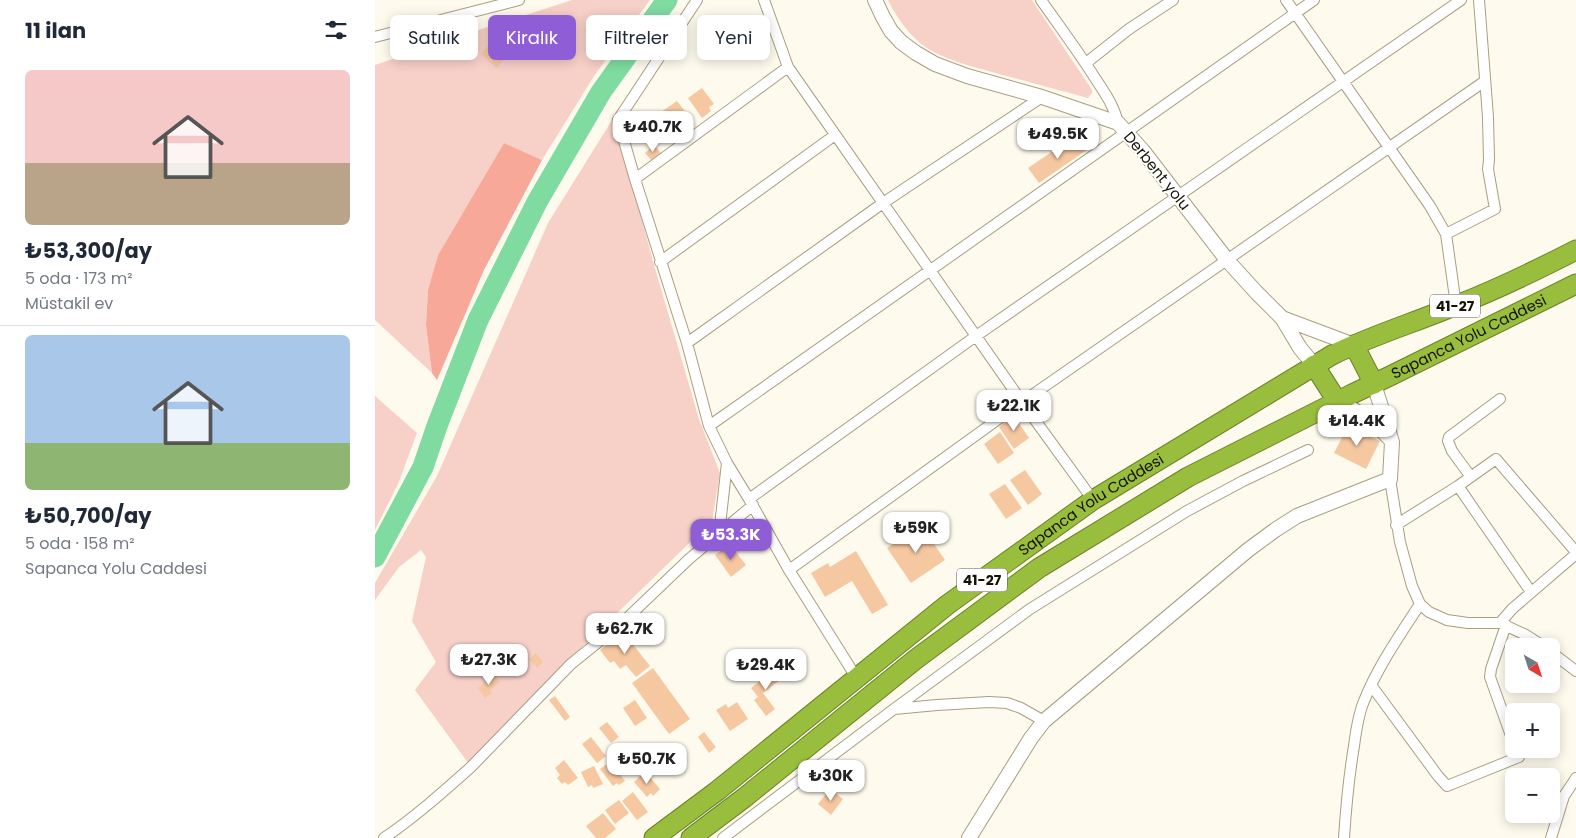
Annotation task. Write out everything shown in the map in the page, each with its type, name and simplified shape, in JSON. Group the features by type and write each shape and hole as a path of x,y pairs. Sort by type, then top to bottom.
{"highway":[{"name":"Sapanca Yolu Caddesi","path":"654,838 717,791 856,677 947,606 1093,500 1314,365 1353,345 1510,283 1576,250"},
{"name":"Sapanca Yolu Caddesi","path":"691,838 744,798 916,659 1039,568 1188,477 1337,401 1576,284"},
{"path":"1353,345 1374,384"},
{"path":"1314,365 1337,401"}],"street":[{"path":"375,37 519,0"},
{"path":"697,0 618,120 660,262 687,343 709,426 727,463 789,570 856,677"},
{"path":"764,0 788,67 929,270 1093,500"},
{"name":"Derbent yolu","path":"875,0 891,31 901,42 935,64 967,76 1042,96 1122,127 1143,151 1227,260 1282,318"},
{"path":"1041,0 1086,63 1113,106 1122,127"},
{"path":"1086,63 1129,30 1173,0"},
{"path":"1286,0 1430,206 1446,234 1457,305"},
{"path":"709,426 929,270 1122,127 1314,0"},
{"path":"384,838 435,799 466,772 571,664 623,622 751,502 976,336 1461,0"},
{"path":"1446,234 1495,209 1487,169 1489,160 1488,117 1479,0"},
{"path":"635,180 788,67"},
{"path":"789,570 1022,402 1485,81"},
{"path":"687,343 883,203 1042,96"},
{"path":"660,262 835,135"},
{"path":"1282,318 1353,345"},
{"path":"1282,318 1314,365"},
{"path":"1374,384 1392,442 1391,479 1396,525 1412,586 1420,604 1429,612 1447,620 1503,624 1531,638"},
{"path":"1471,477 1451,451 1448,441 1449,437 1500,399"},
{"path":"1337,401 1368,418 1392,442"},
{"path":"723,838 1030,609 1187,512 1243,481 1308,450"},
{"path":"1396,525 1458,486 1496,459 1576,553 1512,609 1503,624 1490,677 1505,719"},
{"path":"719,534 727,463"},
{"path":"969,838 1031,738 1044,721 1248,550 1275,530 1297,516 1391,479"},
{"path":"1458,486 1531,592"},
{"path":"1344,838 1357,725 1364,700 1392,648 1420,604"},
{"path":"1560,659 1576,672"},
{"path":"1371,685 1447,786 1514,758"},
{"path":"894,709 989,702 1007,703 1021,708 1044,721"},
{"path":"1551,838 1563,796 1576,778"}],"shaded area":[{"path":"572,0 650,0 639,15 586,15 586,60 606,60 542,160 504,143 438,255 428,290 426,325 432,373 375,320 375,65 390,60 478,60 478,30 488,27 488,60 576,60 576,15 525,15"},
{"path":"888,0 1032,0 1092,90 1092,93 1088,98 968,65 938,54 920,43 910,33"},
{"path":"614,117 654,265 699,419 720,473 712,521 578,651 571,664 471,767 415,690 436,662 412,621 426,557 421,550 399,567 375,600 375,583 437,476 548,223"},
{"path":"504,143 542,160 484,270 437,380 432,373 426,325 428,290 438,255"},
{"path":"375,396 417,433 398,484 375,530"}],"building":[{"path":"488,46 488,60 504,60 497,68 481,54"},
{"path":"702,88 714,104 709,107 711,111 702,118 688,98"},
{"path":"677,101 691,119 675,131 661,112"},
{"path":"1083,136 1091,147 1039,183 1028,168 1059,147 1062,151"},
{"path":"654,145 661,153 652,161 645,153"},
{"path":"1014,416 1029,438 1014,449 999,427"},
{"path":"1348,426 1380,441 1366,469 1334,453"},
{"path":"1000,432 1014,453 998,464 984,444"},
{"path":"1025,470 1042,494 1028,505 1010,480"},
{"path":"1005,484 1022,508 1006,519 989,494"},
{"path":"921,525 945,560 911,583 887,548"},
{"path":"731,546 746,565 731,577 715,555"},
{"path":"856,551 888,605 872,614 852,581 825,597 811,573 828,563 830,567"},
{"path":"623,632 650,666 636,677 626,665 620,669 614,661 610,663 600,650"},
{"path":"536,653 543,662 537,668 529,659"},
{"path":"653,668 690,719 669,734 632,683"},
{"path":"777,668 784,677 763,693 775,709 766,716 754,700 758,697 751,688"},
{"path":"495,675 500,682 490,690 492,693 485,698 478,688"},
{"path":"555,696 570,717 565,721 549,700"},
{"path":"635,700 647,718 635,726 623,708"},
{"path":"737,702 748,719 730,731 716,710 726,704 728,708"},
{"path":"607,722 619,737 611,743 599,728"},
{"path":"704,732 716,747 709,753 698,737"},
{"path":"591,737 606,756 597,763 582,744"},
{"path":"564,760 578,778 568,785 565,782 562,784 557,778 560,775 555,768"},
{"path":"611,761 625,781 619,785 617,783 613,786 600,769"},
{"path":"594,766 603,784 593,788 592,785 588,787 581,772"},
{"path":"645,771 660,789 653,796 651,793 647,797 634,782"},
{"path":"830,789 843,799 831,815 818,804"},
{"path":"633,792 648,812 637,820 622,801"},
{"path":"619,800 629,813 615,824 605,810"},
{"path":"603,813 616,829 605,838 596,838 586,826"}],"waterway":[{"path":"375,557 423,467 478,320 537,202 601,92 667,0"}]}
